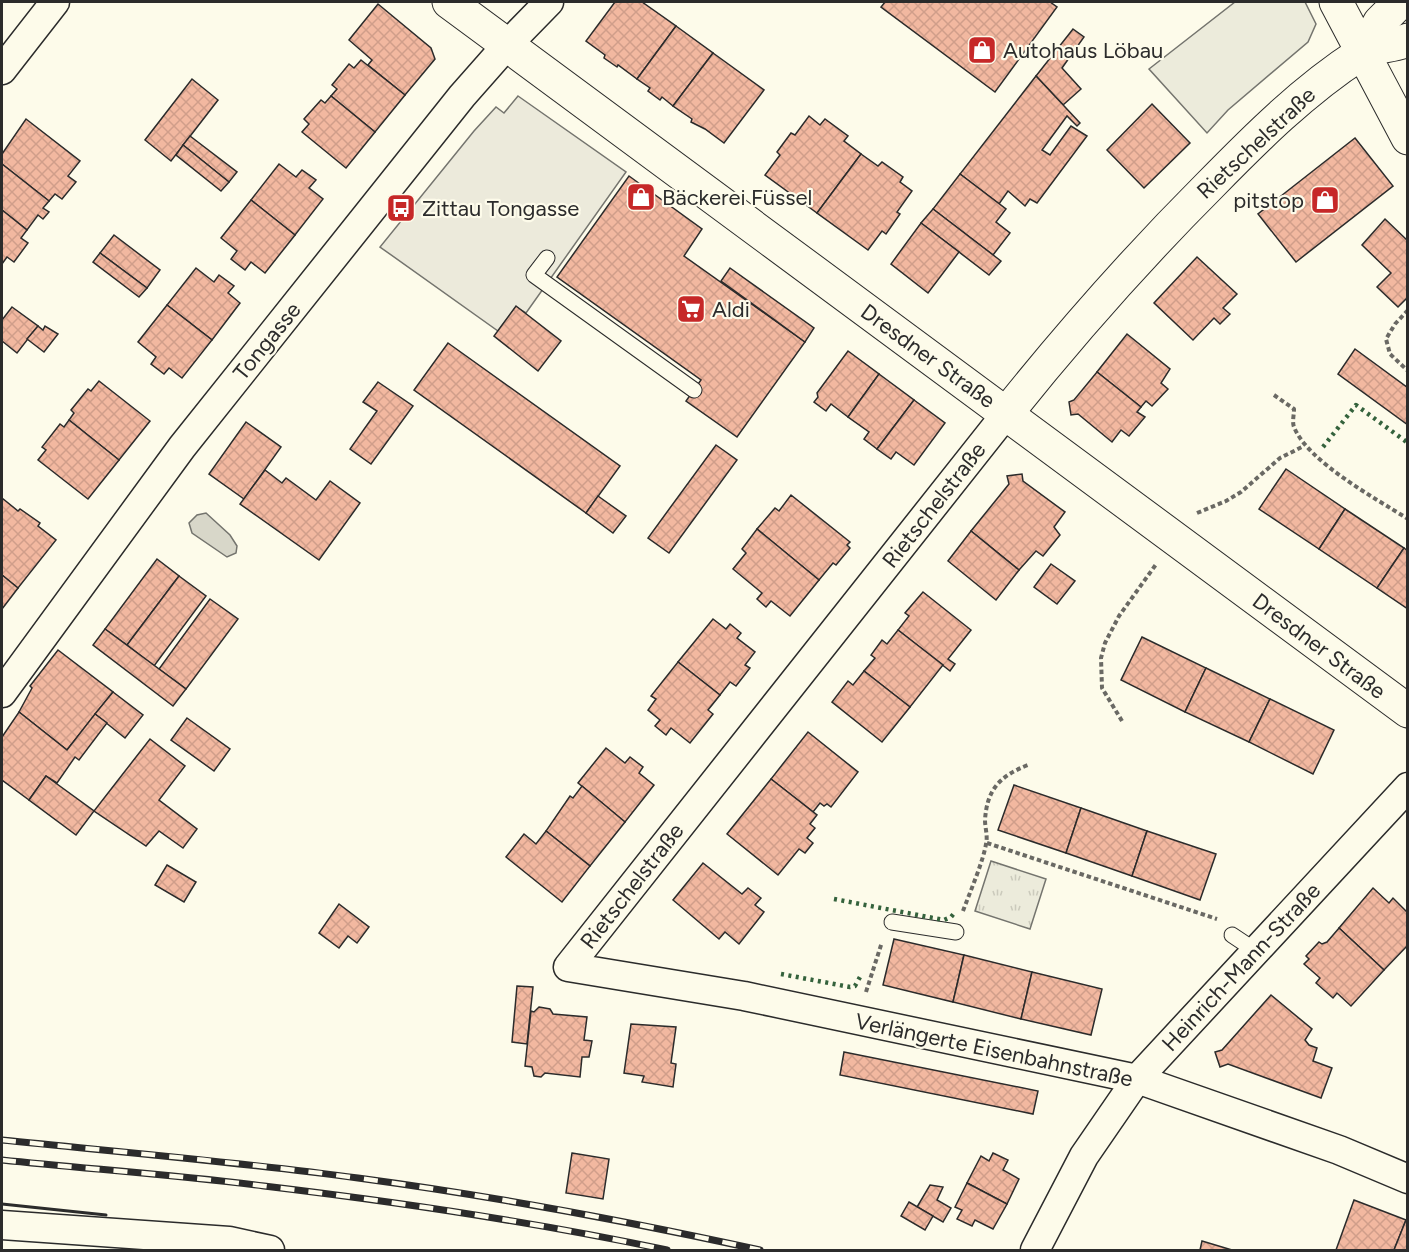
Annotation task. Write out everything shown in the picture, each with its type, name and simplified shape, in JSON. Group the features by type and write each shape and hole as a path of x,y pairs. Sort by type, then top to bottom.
{"main road":[{"name":"Dresdner Straße","path":"449,2 1407,711"},
{"path":"1336,2 1407,138"},
{"path":"1363,52 1380,22 1400,2"},
{"path":"1363,52 1407,40"},
{"name":"Rietschelstraße","path":"1006,414 1101,298 1162,232 1246,148 1325,79 1363,52"}],"street":[{"path":"2,70 55,2"},
{"name":"Tongasse","path":"2,693 182,447 412,158 507,45 549,2"},
{"name":"Rietschelstraße","path":"568,967 1006,414"},
{"name":"Heinrich-Mann-Straße","path":"1035,1251 1084,1156 1137,1080 1407,788"},
{"name":"Verlängerte Eisenbahnstraße","path":"568,967 744,996 1137,1080 1339,1150 1407,1179"},
{"path":"2,1225 229,1241 270,1251"}],"lane":[{"path":"547,258 534,275 694,390"},
{"path":"892,922 956,932"},
{"path":"1232,935 1256,951"}],"path":[{"path":"1407,310 1386,339 1390,354 1407,371"},
{"path":"1274,395 1294,409 1292,424 1305,446 1318,459 1407,519"},
{"path":"1155,525 1182,518 1226,501 1241,492 1280,458 1305,446"},
{"path":"1122,721 1102,688 1101,658 1105,643 1119,616 1161,557"},
{"path":"956,932 987,843 985,820 988,800 996,783 1013,771 1028,765"},
{"path":"987,843 1222,921 1232,935"},
{"path":"865,995 884,934 892,922"}],"green space":[{"path":"1235,2 1305,2 1316,24 1308,42 1228,110 1207,133 1149,69"},
{"path":"991,861 1046,879 1030,929 975,911"}],"shaded area":[{"path":"518,96 626,172 526,313 516,307 498,331 380,247 474,131 496,107 504,113"},
{"path":"206,513 230,535 237,546 236,553 227,557 192,533 189,523 197,515"}],"building":[{"path":"615,2 642,2 676,26 637,79 604,58 605,55 586,41"},
{"name":"Autohaus Löbau","path":"885,2 1050,2 1057,7 995,92 881,7"},
{"path":"378,4 431,48 435,59 405,95 368,65 372,60 349,40"},
{"path":"676,26 713,53 673,106 662,97 660,100 648,91 650,88 637,79"},
{"path":"1073,29 1084,37 1062,68 1081,89 1063,105 1036,76"},
{"path":"713,53 764,90 724,143 691,122 692,119 673,106"},
{"path":"361,60 405,95 375,132 331,96 337,89 332,85 349,64 354,68"},
{"path":"1036,76 1080,123 1077,126 1067,116 1042,150 1050,155 1071,126 1087,136 1037,203 1030,199 1025,206 1008,191 999,204 960,174"},
{"path":"192,79 218,100 171,161 145,140"},
{"path":"331,96 375,132 346,168 302,132 309,124 304,119 321,100 325,103"},
{"path":"1152,104 1190,143 1144,188 1107,150"},
{"path":"809,116 820,125 825,119 848,136 844,141 861,154 817,213 765,175 780,155 777,152 791,133 795,135"},
{"path":"26,119 80,161 68,176 76,182 62,199 55,194 49,201 2,164 2,154"},
{"path":"190,136 237,172 229,182 183,145"},
{"name":"pitstop","path":"1355,138 1393,186 1296,262 1258,214"},
{"path":"183,145 229,182 221,191 176,155"},
{"path":"861,154 878,166 882,162 903,177 900,182 912,191 897,212 900,214 886,234 882,231 868,250 817,213"},
{"path":"2,164 49,201 43,208 49,212 43,219 38,215 27,230 2,210"},
{"path":"279,164 296,177 302,170 316,180 309,188 323,199 295,235 251,200"},
{"path":"960,174 1006,209 996,222 1010,233 993,255 933,209"},
{"path":"629,176 702,229 684,256 805,342 737,437 686,401 701,380 557,277"},
{"path":"251,200 295,235 265,273 251,262 245,270 231,259 237,251 221,238"},
{"path":"933,209 1001,261 989,275 921,223"},
{"path":"2,210 27,230 21,238 28,243 14,262 7,257 2,264"},
{"path":"1385,219 1408,241 1408,297 1398,307 1377,287 1391,273 1362,245"},
{"path":"921,223 959,252 928,293 891,264"},
{"path":"114,235 160,270 147,288 100,253"},
{"path":"100,253 147,288 139,297 93,262"},
{"path":"1197,257 1237,294 1223,308 1230,314 1220,324 1214,318 1193,340 1154,303"},
{"path":"196,268 214,282 219,275 234,286 228,293 240,303 212,340 167,305"},
{"path":"730,268 814,328 805,342 721,281"},
{"path":"167,305 212,340 182,378 169,368 164,374 151,364 156,357 138,342"},
{"path":"516,306 561,341 538,371 494,336"},
{"path":"12,307 38,326 17,353 2,341 2,320"},
{"path":"38,326 43,330 45,326 58,334 44,352 27,339"},
{"path":"1127,334 1170,369 1161,383 1168,389 1152,406 1146,401 1141,407 1097,372"},
{"path":"448,343 620,466 586,513 414,390"},
{"path":"1355,349 1408,388 1408,425 1338,374"},
{"path":"848,351 879,374 848,417 831,404 826,411 814,402 818,397 817,393"},
{"path":"1097,372 1141,407 1137,412 1145,417 1129,436 1121,430 1112,442 1078,414 1071,415 1069,402 1074,400"},
{"path":"879,374 914,400 877,449 864,439 869,432 848,417"},
{"path":"99,381 150,421 119,460 69,420 74,413 71,410 88,389 91,391"},
{"path":"378,382 413,406 371,464 350,449 377,411 363,402"},
{"path":"914,400 945,423 914,465 896,452 891,459 877,449"},
{"path":"69,420 119,460 88,499 38,460 46,450 42,447 60,424 64,427"},
{"path":"246,422 281,447 244,499 209,474"},
{"path":"716,445 737,460 669,553 648,538"},
{"path":"1286,469 1345,509 1319,549 1259,509"},
{"path":"265,470 282,483 286,478 316,500 330,481 360,503 319,560 240,504"},
{"path":"1022,474 1023,481 1065,512 1054,527 1060,535 1043,556 1036,551 1019,570 971,531 1009,484 1007,476"},
{"path":"791,495 850,542 847,545 850,548 819,580 757,529 775,508 779,511"},
{"path":"598,496 626,516 613,533 586,513"},
{"path":"2,498 18,511 20,509 40,523 38,526 56,540 18,588 2,575"},
{"path":"1345,509 1404,548 1377,588 1319,549"},
{"path":"757,529 819,580 790,616 771,601 766,607 757,599 762,593 733,569 746,553 742,549"},
{"path":"971,531 1019,570 996,600 948,561"},
{"path":"1404,548 1408,551 1408,609 1377,588"},
{"path":"157,559 179,576 127,645 105,629"},
{"path":"1051,564 1075,581 1057,604 1034,587"},
{"path":"2,575 18,588 2,609"},
{"path":"179,576 206,596 154,666 127,645"},
{"path":"923,592 971,630 948,659 955,664 950,671 898,630 909,616 905,613"},
{"path":"210,599 238,619 186,689 159,669"},
{"path":"713,619 726,629 730,624 741,633 737,638 755,652 745,665 750,668 736,686 730,682 720,695 678,662"},
{"path":"105,629 186,689 173,706 93,645"},
{"path":"898,630 943,665 910,707 864,671 875,658 871,655 882,640 887,644"},
{"path":"1142,637 1206,668 1185,712 1121,680"},
{"path":"58,650 113,692 67,750 19,712 32,688 30,686"},
{"path":"678,662 720,695 708,710 713,714 690,743 671,728 666,735 655,726 660,720 648,710 656,699 651,696"},
{"path":"1206,668 1270,699 1249,742 1185,712"},
{"path":"864,671 910,707 882,742 832,702 848,681 853,685"},
{"path":"113,692 143,715 125,738 95,714"},
{"path":"1270,699 1334,730 1313,774 1249,742"},
{"path":"19,712 67,750 95,714 107,723 79,760 75,757 57,783 46,776 29,800 2,780 2,737"},
{"path":"187,718 230,749 214,771 171,740"},
{"path":"808,732 858,772 831,807 820,803 813,812 771,779"},
{"path":"150,739 185,766 159,800 197,829 183,848 159,831 146,846 94,811"},
{"path":"606,748 625,763 630,757 643,767 639,773 654,785 625,822 578,783"},
{"path":"46,776 94,811 76,835 29,800"},
{"path":"771,779 817,815 810,824 815,828 807,838 813,843 805,853 799,849 778,875 727,834"},
{"path":"1014,785 1081,808 1066,853 998,830"},
{"path":"582,786 625,822 590,866 546,831 570,796 573,798"},
{"path":"1081,808 1147,831 1132,876 1066,853"},
{"path":"546,831 590,866 562,902 506,857 524,834 536,844"},
{"path":"1147,831 1216,854 1200,900 1132,876"},
{"path":"703,863 742,894 748,888 761,898 755,905 764,912 739,944 725,932 719,939 673,900"},
{"path":"167,865 196,882 184,902 155,885"},
{"path":"1373,888 1389,903 1393,898 1408,913 1408,945 1384,970 1339,928"},
{"path":"339,904 369,927 357,943 348,936 339,948 319,933"},
{"path":"1339,928 1384,970 1351,1006 1337,993 1333,998 1316,983 1320,978 1304,964 1309,959 1306,956 1319,942 1322,944 1327,942"},
{"path":"894,939 964,955 953,1002 883,985"},
{"path":"964,955 1032,972 1021,1019 953,1002"},
{"path":"1032,972 1102,989 1091,1035 1021,1019"},
{"path":"517,986 533,987 527,1044 512,1042"},
{"path":"1271,995 1312,1029 1305,1040 1309,1045 1317,1048 1313,1061 1332,1068 1321,1098 1228,1064 1220,1067 1215,1052 1222,1050"},
{"path":"539,1007 550,1009 553,1014 587,1017 584,1040 592,1041 589,1057 582,1057 580,1077 545,1073 541,1077 534,1076 532,1067 525,1066 531,1011 534,1012"},
{"path":"631,1024 676,1027 671,1063 676,1064 673,1087 642,1082 644,1076 624,1073"},
{"path":"844,1052 1038,1091 1033,1114 840,1075"},
{"path":"572,1153 609,1159 603,1199 566,1193"},
{"path":"993,1153 1008,1160 1003,1170 1019,1179 1007,1204 967,1183 981,1156 989,1161"},
{"path":"967,1183 1007,1204 993,1229 975,1220 972,1226 957,1219 962,1210 955,1207"},
{"path":"930,1185 943,1187 937,1200 951,1208 943,1222 917,1207"},
{"path":"1354,1200 1406,1220 1394,1250 1336,1250"},
{"path":"909,1202 933,1216 925,1230 901,1216"},
{"path":"1406,1220 1408,1220 1408,1250 1394,1250"},
{"path":"1202,1241 1232,1250 1200,1250"}],"railway":[{"path":"2,1140 269,1167 409,1185 560,1210 760,1250"},
{"path":"2,1160 199,1179 365,1199 466,1213 667,1250"}],"hedge":[{"path":"1323,447 1356,405 1408,443"},
{"path":"834,899 944,920 956,911"},
{"path":"781,974 850,987 855,986 860,977"}],"wall":[{"path":"2,1204 106,1215"}],"place":[{"name":"Autohaus Löbau","path":"982,50"},
{"name":"Bäckerei Füssel","path":"641,197"},
{"name":"pitstop","path":"1325,200"},
{"name":"Zittau Tongasse","path":"401,208"},
{"name":"Aldi","path":"691,309"}]}
